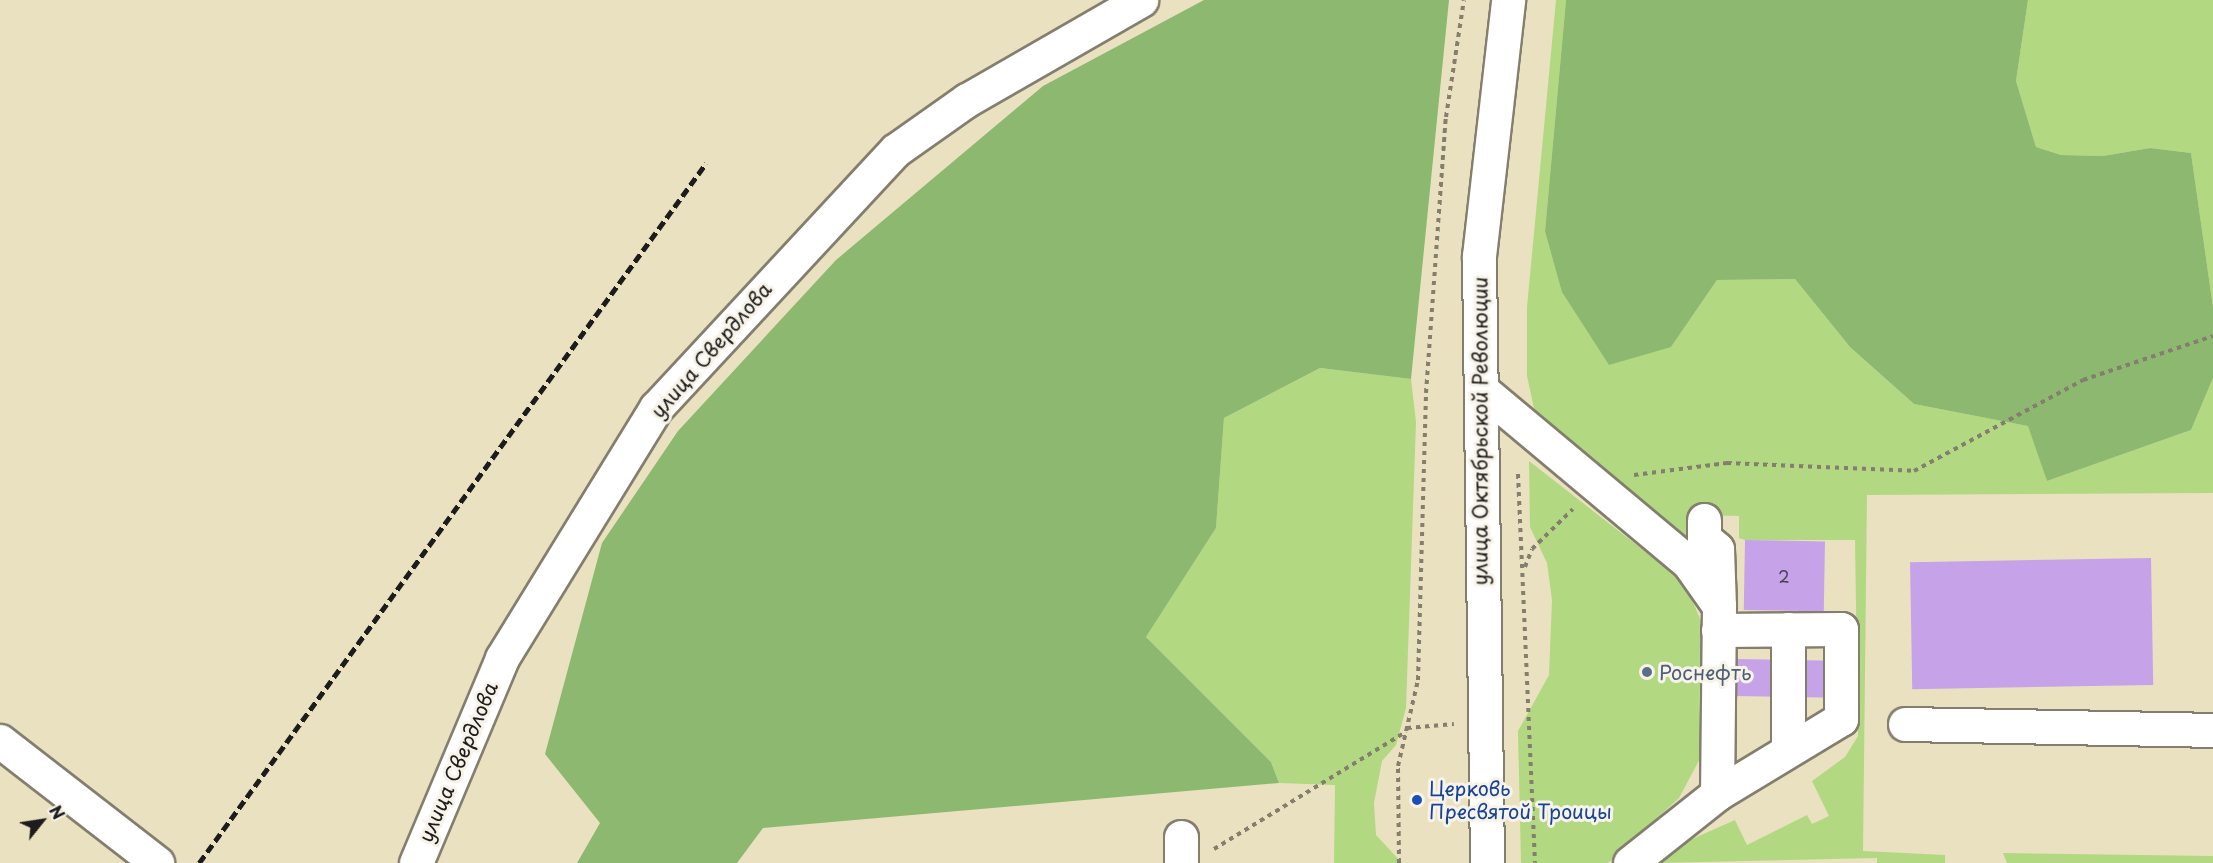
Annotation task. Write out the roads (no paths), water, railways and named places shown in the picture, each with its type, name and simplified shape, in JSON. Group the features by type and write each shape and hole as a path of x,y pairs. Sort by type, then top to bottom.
{"street":[{"name":"улица Свердлова","path":"416,863 502,658 656,408 896,150 967,100 1141,0"},
{"name":"улица Октябрьской Революции","path":"1487,863 1479,256 1508,0"},
{"path":"1482,390 1593,486 1688,562 1718,618"},
{"path":"1715,529 1718,618 1718,794"},
{"path":"1630,863 1718,794 1841,719 1841,628 1788,629 1718,618"},
{"path":"1788,629 1788,750"},
{"path":"1905,724 2213,730"},
{"path":"0,741 157,863"}],"railway":[{"path":"199,863 706,163"}],"place":[{"name":"Роснефть","path":"1647,672"},
{"name":"Церковь Пресвятой Троицы","path":"1417,800"}]}
